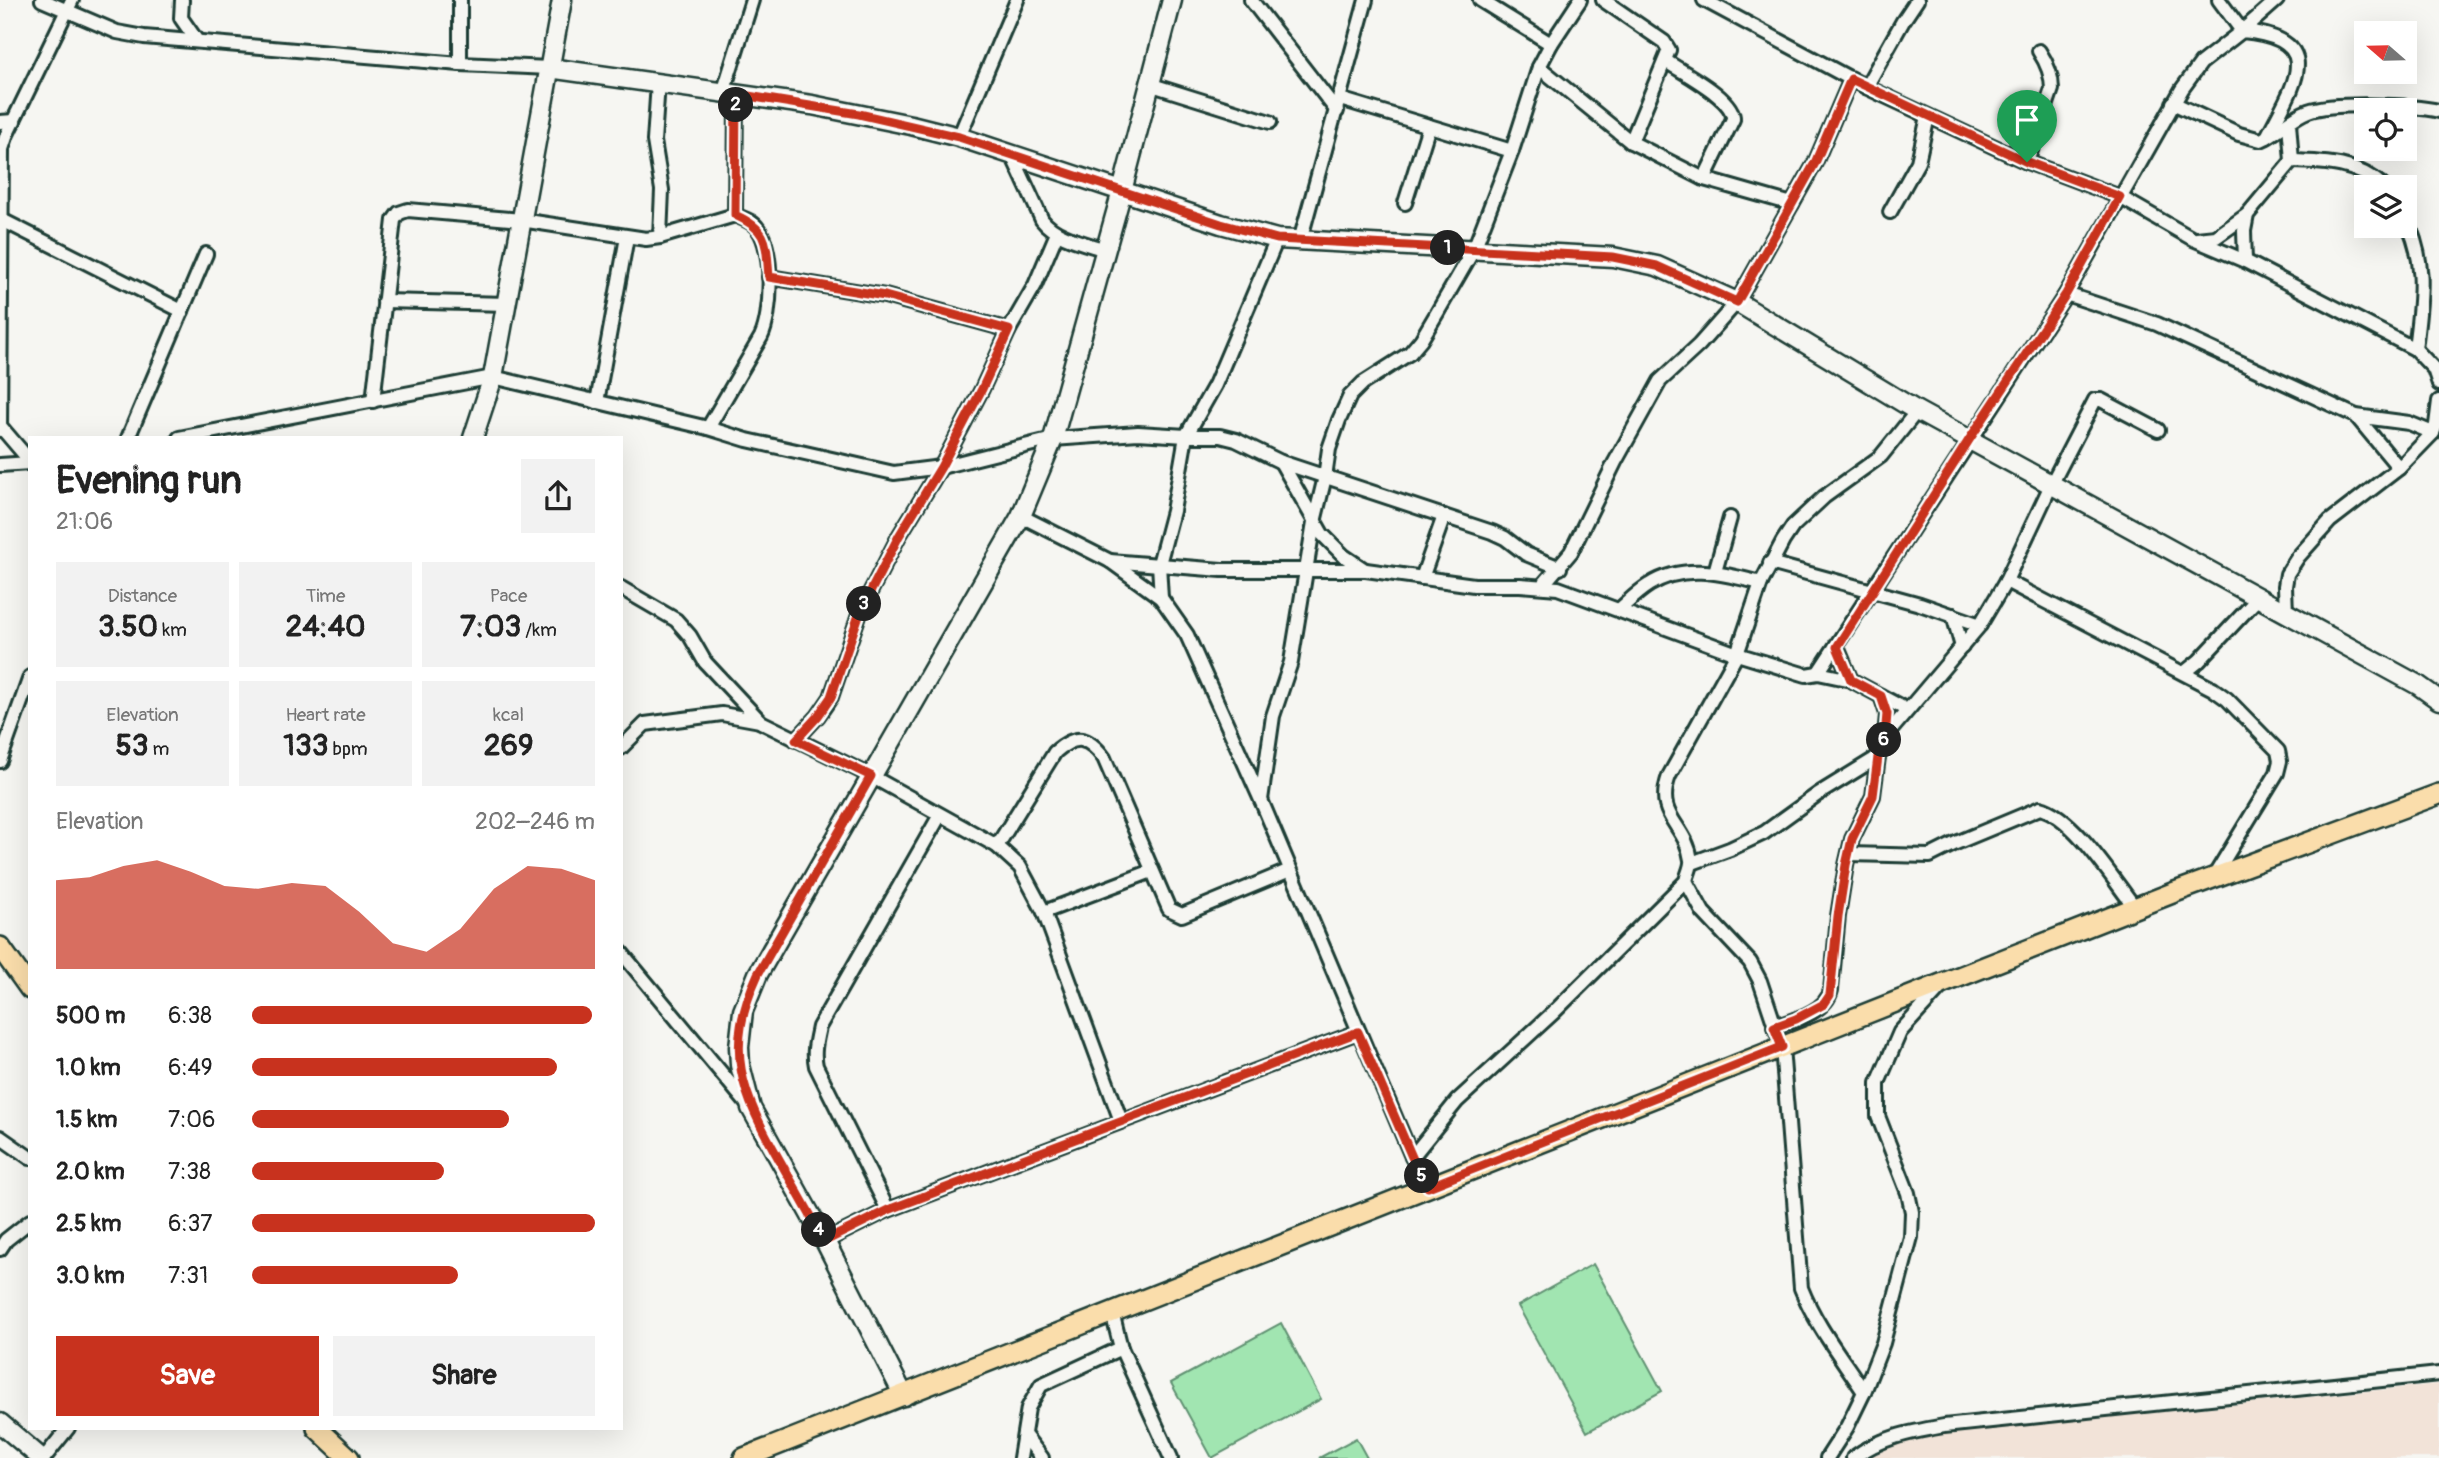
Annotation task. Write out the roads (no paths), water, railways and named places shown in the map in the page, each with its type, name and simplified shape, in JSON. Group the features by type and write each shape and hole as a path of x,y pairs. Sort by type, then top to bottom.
{"main road":[{"path":"744,1458 1946,982 2439,794"},
{"path":"0,947 28,986"},
{"path":"319,1430 349,1458"}],"street":[{"path":"42,0 70,5 117,32 460,64 549,68 859,114 959,137 1221,224 1277,239 1613,257 1657,266 1737,302 1917,411 2418,685 2439,700"},
{"path":"182,0 181,18 197,41"},
{"path":"460,0 460,64"},
{"path":"474,436 493,377 508,304 562,0"},
{"path":"959,137 1017,0"},
{"path":"751,1108 740,1065 740,1034 748,996 758,974 1021,516 1053,439 1172,0"},
{"path":"1251,0 1339,105 1429,126 1512,151"},
{"path":"1300,241 1366,0"},
{"path":"1480,0 1551,44"},
{"path":"1261,800 1273,716 1291,662 1304,571 1325,477 1328,449 1350,397 1363,383 1410,353 1421,340 1474,249 1512,151 1539,67 1580,0"},
{"path":"1603,0 1668,46 1666,61 1631,142"},
{"path":"1704,0 1866,87 2027,162 2120,197 2193,239 2245,261 2415,349 2434,369 2439,384"},
{"path":"1866,87 1917,0"},
{"path":"2219,0 2242,31 2273,36 2296,53 2298,59 2291,91 2267,137"},
{"path":"1818,673 2066,294 2174,103 2201,63 2277,0"},
{"path":"735,215 730,93 751,1"},
{"path":"28,460 1,429 2,149 70,5"},
{"path":"2027,162 2052,89 2049,71 2039,51"},
{"path":"1666,61 1720,97 1733,112 1733,119 1703,179"},
{"path":"1539,67 1631,142 1703,179 1792,204"},
{"path":"1542,586 1571,552 1615,462 1660,381 1699,345 1737,302 1815,163 1851,79"},
{"path":"658,83 654,141 662,191 660,237"},
{"path":"1149,84 1270,122"},
{"path":"2174,103 2239,134 2261,140 2306,111 2355,106 2419,106 2439,111"},
{"path":"1890,212 1918,162 1928,116"},
{"path":"0,122 14,121"},
{"path":"2193,239 2216,237 2247,215 2292,161 2289,123"},
{"path":"1405,203 1429,126"},
{"path":"1012,155 1042,220 1057,233 1106,250"},
{"path":"2292,161 2312,161 2356,168 2370,175"},
{"path":"373,401 394,220 399,213 408,209 521,220 627,237 660,237 735,215 753,223 766,245 769,312 767,325 708,428"},
{"path":"2245,261 2244,231 2247,215"},
{"path":"2,220 181,311"},
{"path":"796,740 831,697 860,612 899,536 941,467 982,389 1009,330 1035,285 1057,233"},
{"path":"597,402 627,237"},
{"path":"2415,238 2422,266 2415,349"},
{"path":"1161,598 1159,564 1173,511 1186,436 1215,385 1277,239"},
{"path":"129,436 206,254"},
{"path":"769,277 885,296 1009,330"},
{"path":"2066,294 2157,324 2356,416 2436,428"},
{"path":"384,301 508,304"},
{"path":"189,436 493,377 708,428 747,440 894,473 941,467 1053,439 1138,433 1220,436 1236,440 1281,462 1498,535 1526,554 1560,568"},
{"path":"1885,737 1980,625 2006,581 2091,404 2095,400 2101,400 2158,430"},
{"path":"2286,613 2287,574 2298,557 2330,521 2399,468 2436,428 2439,401"},
{"path":"1412,1157 1457,1101 1554,1012 1686,881 1692,863 1681,832 1666,808 1665,788 1669,776 1737,654 1770,563 1793,526 1835,488 1881,456 1917,411"},
{"path":"2356,416 2399,468"},
{"path":"0,465 28,462"},
{"path":"1281,462 1314,522 1334,547 1366,570"},
{"path":"1021,516 1110,561 1161,598 1186,635 1261,800 1412,1157 1428,1187"},
{"path":"1422,578 1444,516"},
{"path":"1715,572 1730,518"},
{"path":"1110,561 1222,570 1366,570 1474,585 1542,586 1582,595 1737,654 1806,675 1818,673 1851,680 1907,710"},
{"path":"1770,563 1872,590 1980,625"},
{"path":"1620,609 1649,585 1687,571 1715,572 1761,583"},
{"path":"2006,581 2184,673 2227,699 2278,751 2280,761 2277,773 2213,878"},
{"path":"623,589 676,620 690,636 705,662 761,722"},
{"path":"2184,673 2206,654 2258,598"},
{"path":"1953,615 1962,647"},
{"path":"1837,647 1851,680"},
{"path":"0,761 28,683"},
{"path":"1774,1027 1824,1004 1830,995 1838,916 1852,839 1873,796 1878,757 1885,737 1887,714 1881,696"},
{"path":"623,746 645,724 722,714 761,722 871,776 996,846 1028,877 1044,912 1121,1121"},
{"path":"996,846 1055,752 1068,741 1080,739 1094,744 1104,758 1169,909 1182,915 1290,870"},
{"path":"1692,863 1764,834 1818,793 1878,757"},
{"path":"1849,854 1930,856 1956,842 2040,808 2048,810 2074,829 2136,909"},
{"path":"888,1210 816,1066 815,1043 819,1027 940,815"},
{"path":"1044,912 1152,871"},
{"path":"1686,881 1703,912 1750,962 1760,981 1782,1047 1801,1287 1827,1337 1864,1392"},
{"path":"623,954 751,1108 825,1241 904,1396"},
{"path":"1827,1458 1847,1427 1864,1392 1883,1343 1908,1253 1912,1212 1908,1192 1878,1116 1878,1083 1900,1032 1946,982"},
{"path":"825,1241 888,1210 1358,1032"},
{"path":"0,1137 28,1154"},
{"path":"2,1242 28,1222"},
{"path":"1112,1312 1121,1348 1171,1458"},
{"path":"1020,1458 1028,1408 1041,1385 1121,1348"},
{"path":"1853,1458 1871,1445 1893,1436 1944,1426 2439,1374"},
{"path":"0,1423 43,1458 66,1430"},
{"path":"1025,1436 1042,1458"}]}
